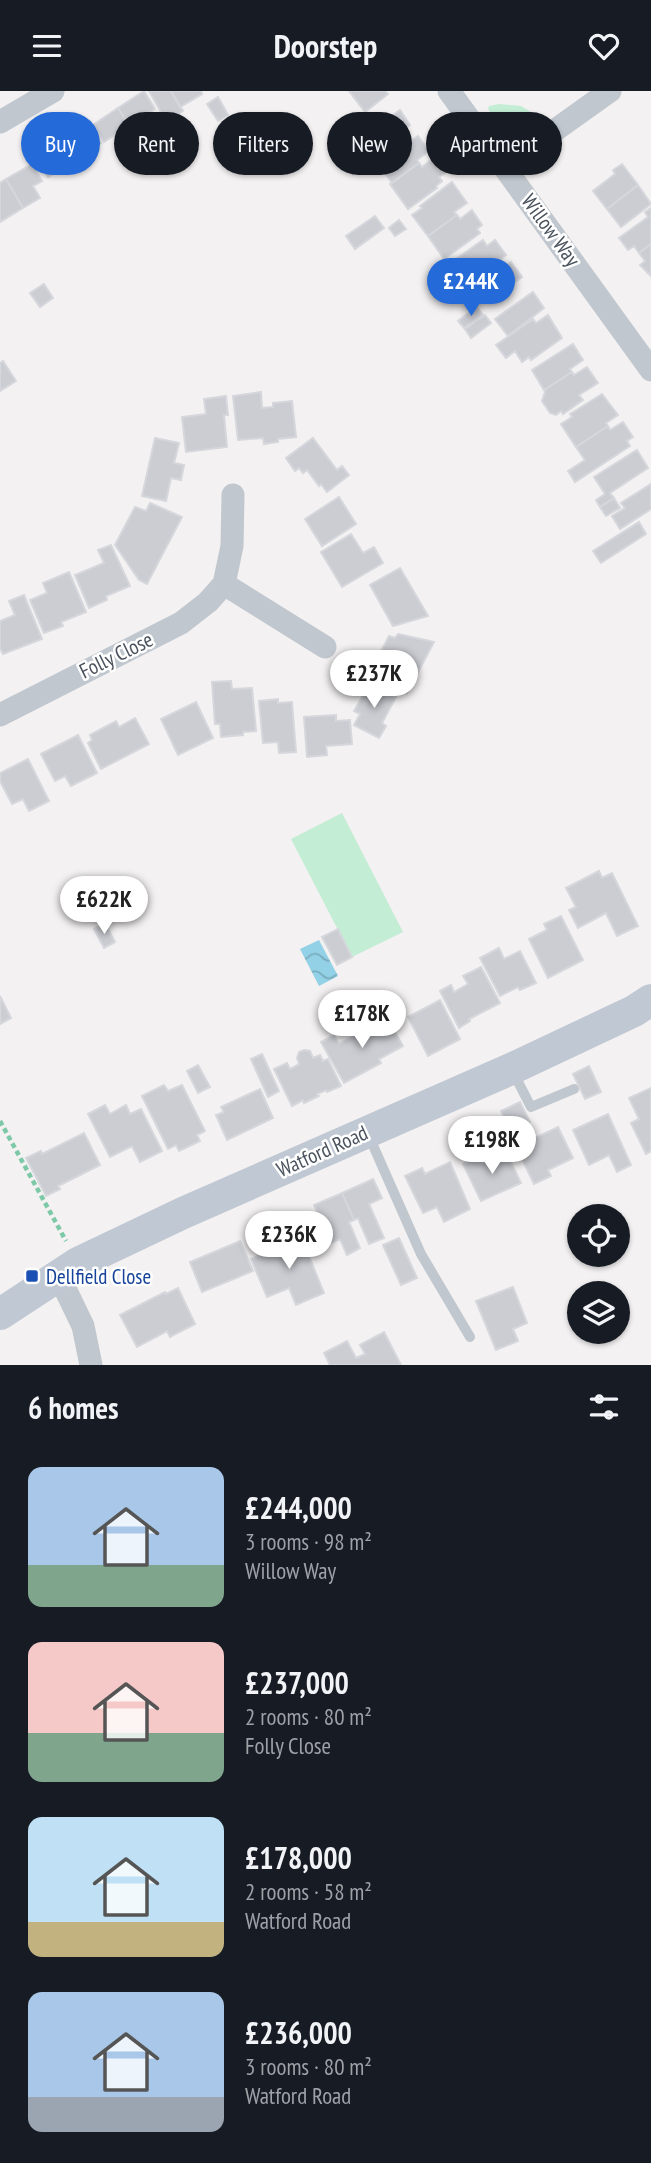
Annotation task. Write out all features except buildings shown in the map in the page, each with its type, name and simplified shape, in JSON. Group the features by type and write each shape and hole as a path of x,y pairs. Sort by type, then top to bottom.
{"main road":[{"name":"Watford Road","path":"0,1314 68,1268 183,1213 511,1069 634,1011 651,1000"}],"street":[{"path":"0,122 53,91"},
{"name":"Willow Way","path":"449,91 465,112"},
{"path":"562,125 610,91"},
{"name":"Willow Way","path":"511,175 651,370"},
{"path":"233,495 232,547 224,584 326,647"},
{"name":"Folly Close","path":"0,716 181,623 208,602 224,584"},
{"path":"68,1268 91,1365"}],"lane":[{"path":"511,1069 531,1107 574,1089"},
{"path":"367,1131 421,1254 470,1338"}],"path":[{"path":"0,1121 68,1268"}],"green space":[{"path":"489,106 521,106 531,112 491,112"},
{"path":"342,813 403,932 352,957 291,839"}],"water":[{"path":"319,940 338,976 319,986 300,949"}],"place":[{"name":"Dellfield Close","path":"32,1276"}]}
